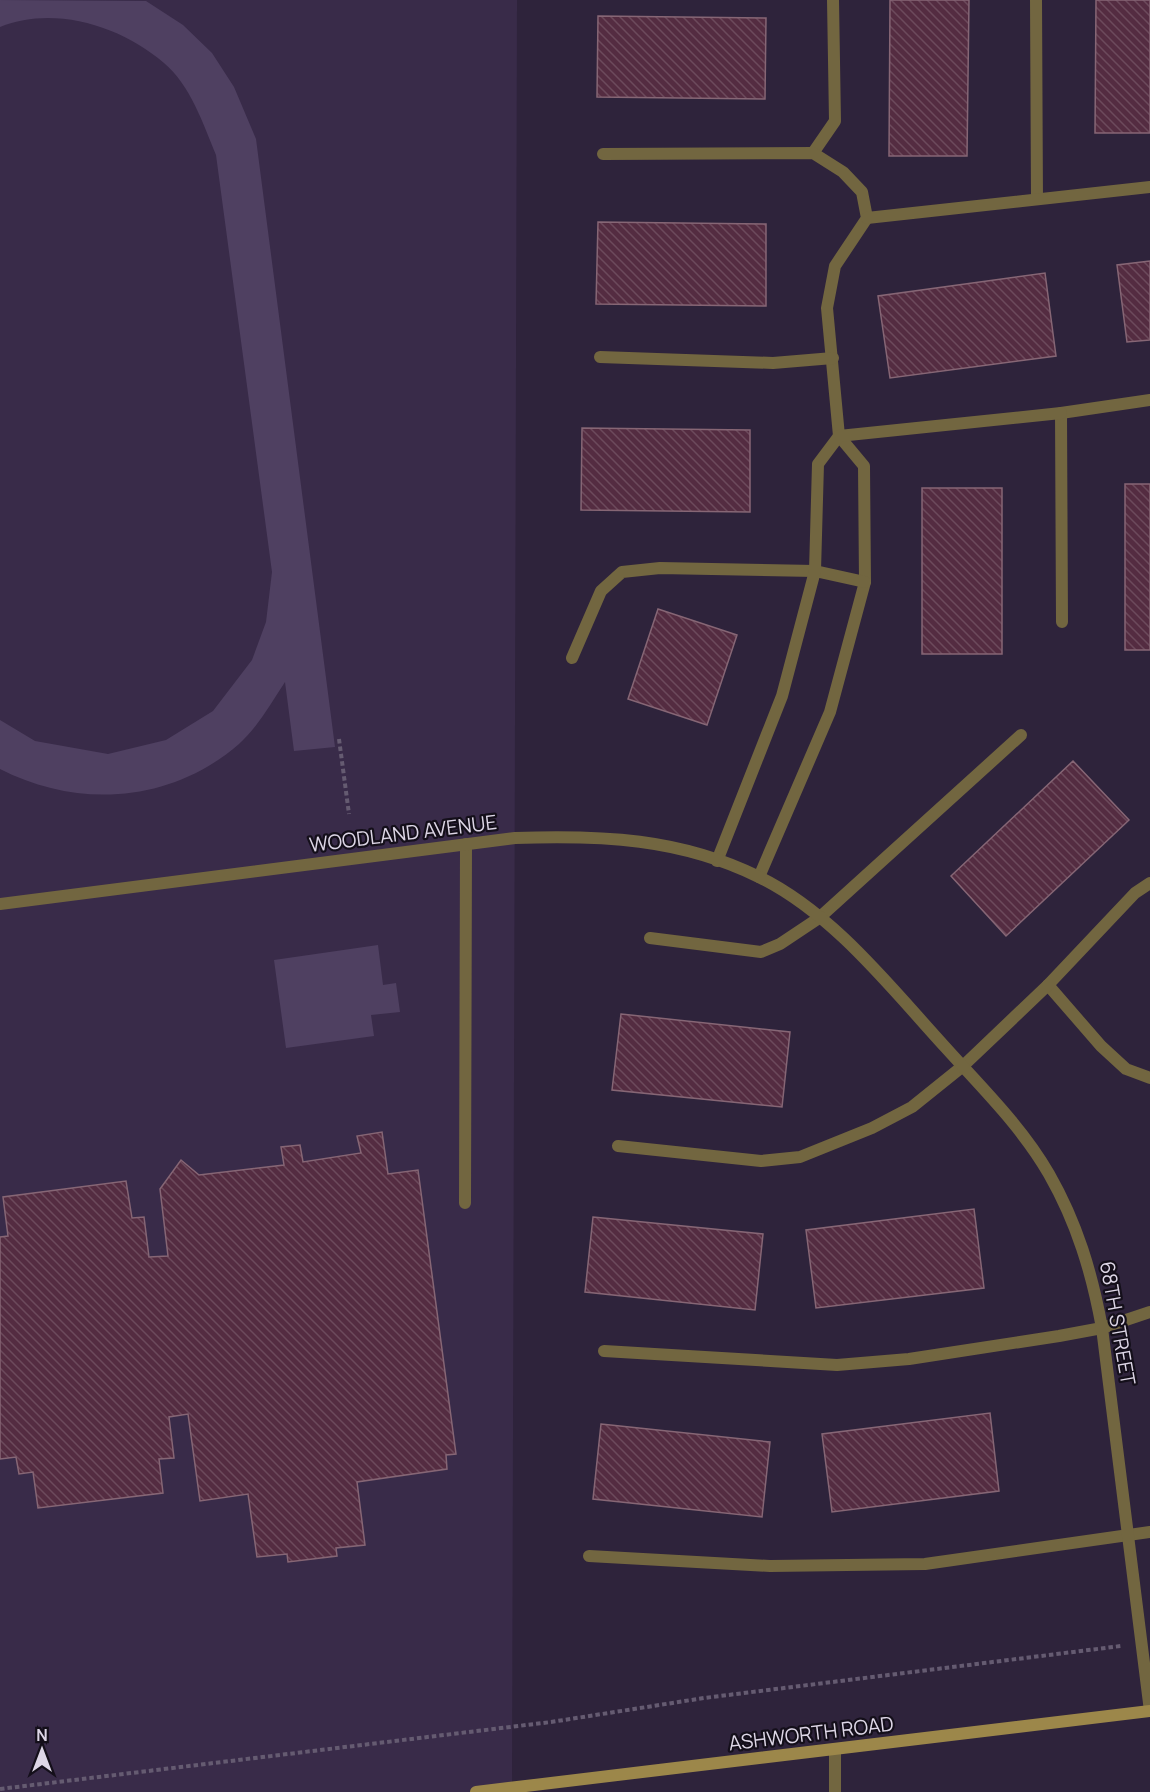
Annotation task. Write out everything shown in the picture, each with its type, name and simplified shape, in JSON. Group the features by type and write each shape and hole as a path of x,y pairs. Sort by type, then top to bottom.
{"main road":[{"name":"ASHWORTH ROAD","path":"476,1792 1150,1711"}],"street":[{"path":"813,153 835,121 833,0"},
{"path":"1036,0 1037,199"},
{"path":"603,154 813,153 843,172 862,192 867,218 835,266 827,308 839,436 864,466 865,582 830,712 759,877"},
{"path":"867,218 1150,187"},
{"path":"600,357 774,363 832,358"},
{"path":"717,861 782,696 815,571 818,464 839,436 1061,413 1150,400"},
{"path":"1061,413 1062,622"},
{"path":"572,657 602,591 622,572 660,568 815,571 865,582"},
{"path":"650,938 761,952 780,944 819,918 1021,735"},
{"name":"WOODLAND AVENUE","path":"0,904 515,838 587,836 642,841 691,852 759,877 799,903"},
{"path":"465,1203 466,844"},
{"path":"618,1146 761,1161 800,1157 872,1128 912,1107 963,1066 1048,985 1135,893 1150,883"},
{"name":"68TH STREET","path":"799,903 841,935 871,965 1018,1128 1049,1172 1073,1220 1089,1264 1102,1328 1150,1711"},
{"path":"1048,985 1101,1046 1126,1069 1150,1078"},
{"path":"604,1351 837,1365 951,1353 1102,1328 1150,1312"},
{"path":"589,1556 770,1566 850,1567 925,1563 1150,1532"},
{"path":"835,1750 835,1792"}],"path":[{"path":"339,739 349,814"},
{"path":"0,1789 551,1722 704,1698 1141,1643"}],"shaded area":[{"path":"0,0 517,0 512,1787 476,1792 0,1792"},
{"path":"0,0 146,1 183,25 212,53 234,87 256,139 335,747 294,751 285,682 258,722 239,744 212,764 184,778 154,788 123,794 92,794 61,790 30,782 0,769 0,720 35,741 108,754 166,740 213,711 252,660 266,622 272,572 216,155 195,106 182,83 164,63 128,39 86,23 64,19 42,18 0,27"},
{"path":"378,945 383,985 396,983 400,1012 371,1015 374,1036 286,1048 274,960"}],"building":[{"path":"890,0 969,0 967,156 889,156"},
{"path":"1096,0 1150,0 1150,133 1095,133"},
{"path":"598,16 766,18 765,99 597,97"},
{"path":"598,222 766,224 766,306 596,304"},
{"path":"1150,261 1150,340 1127,342 1117,265"},
{"path":"1045,273 1056,356 890,378 878,296"},
{"path":"582,428 750,430 750,512 581,510"},
{"path":"1125,484 1150,484 1150,650 1125,650"},
{"path":"922,488 1002,488 1002,654 922,654"},
{"path":"658,609 737,635 707,725 628,699"},
{"path":"1073,761 1129,820 1006,936 951,876"},
{"path":"621,1014 790,1032 782,1107 612,1090"},
{"path":"382,1132 388,1174 418,1170 456,1454 446,1455 447,1469 357,1482 365,1545 336,1548 337,1556 288,1562 287,1554 257,1557 248,1494 200,1501 188,1414 169,1417 174,1458 159,1459 163,1493 38,1508 33,1472 19,1474 16,1457 0,1459 0,1237 8,1236 3,1197 126,1181 132,1218 144,1217 149,1257 168,1256 160,1189 181,1160 199,1175 284,1165 281,1147 300,1145 303,1162 361,1153 357,1136"},
{"path":"974,1209 984,1288 816,1308 806,1230"},
{"path":"593,1217 763,1234 755,1310 585,1292"},
{"path":"990,1413 999,1491 832,1512 822,1434"},
{"path":"601,1424 770,1442 762,1517 593,1499"}]}
